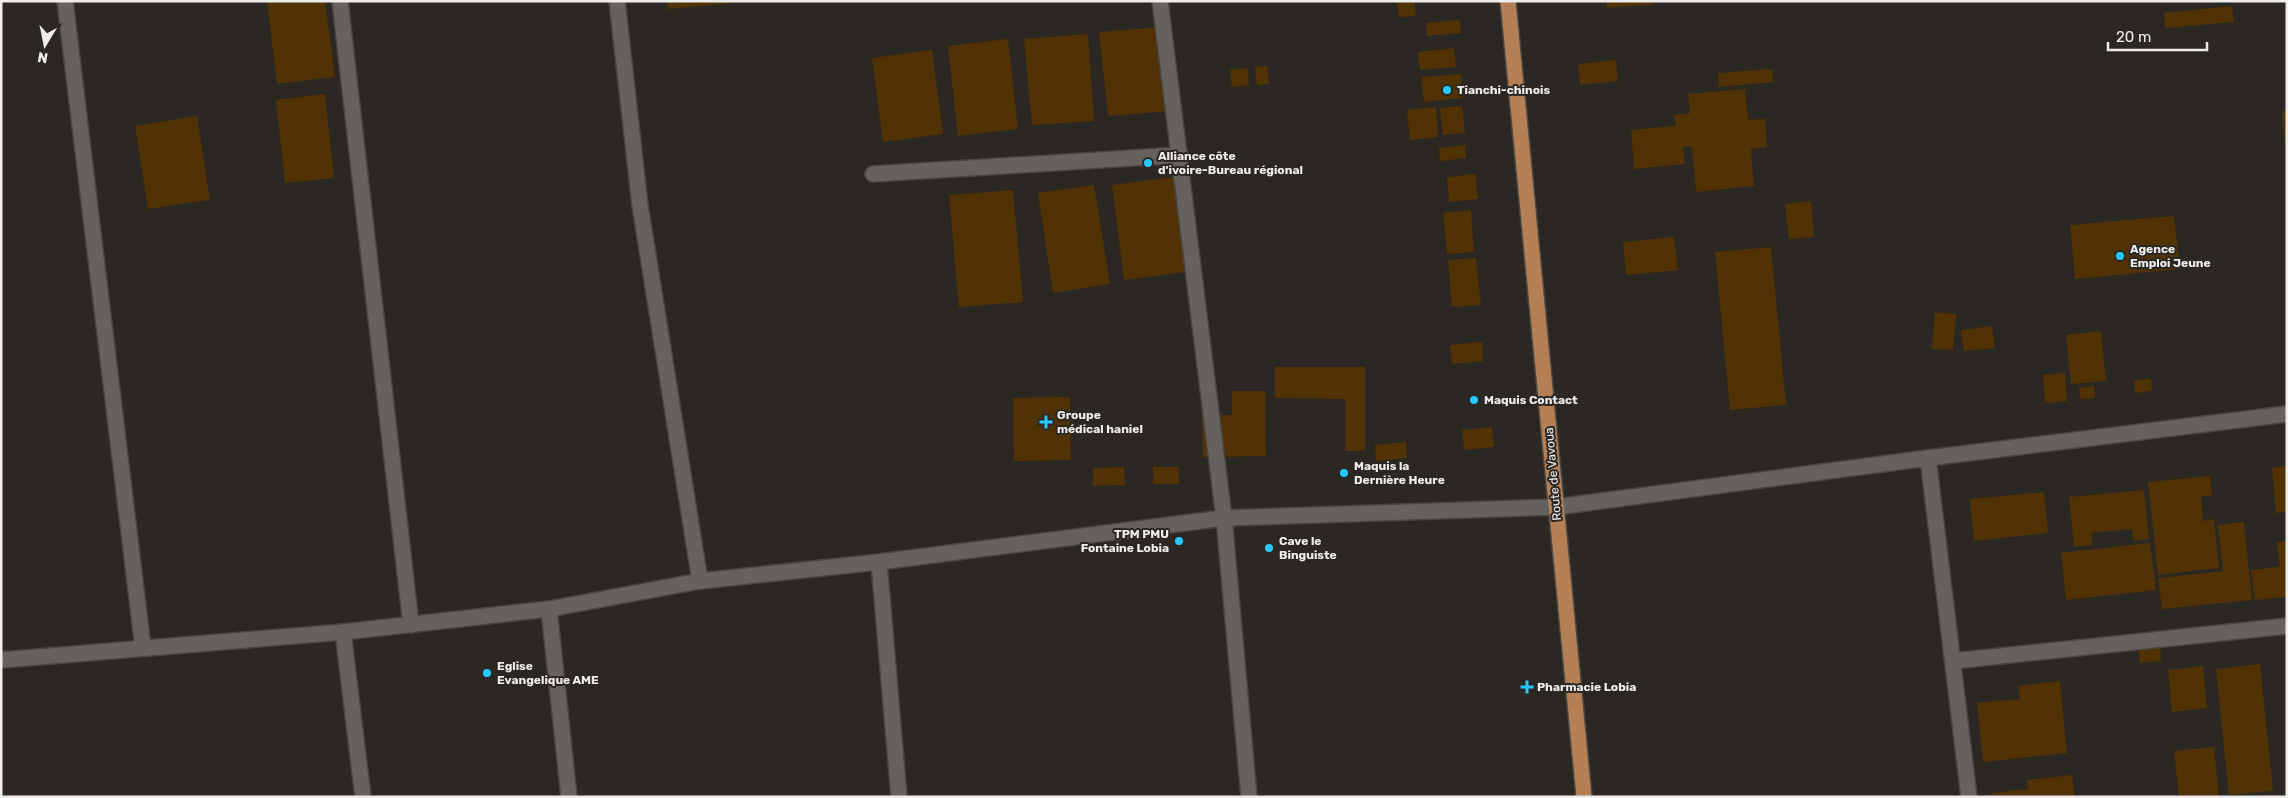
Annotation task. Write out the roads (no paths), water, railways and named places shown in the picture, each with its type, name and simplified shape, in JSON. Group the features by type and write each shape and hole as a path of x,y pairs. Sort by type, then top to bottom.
{"main road":[{"name":"Route de Vavoua","path":"1508,1 1584,797"}],"street":[{"path":"65,1 143,648"},
{"path":"340,1 411,625"},
{"path":"617,1 640,206 700,582"},
{"path":"1160,1 1224,518 1250,797"},
{"path":"873,174 1180,155"},
{"path":"1,660 343,632 550,609 700,582 878,562 1224,518 1556,507 1928,458 2287,414"},
{"path":"1928,458 1969,797"},
{"path":"878,562 899,797"},
{"path":"550,609 569,797"},
{"path":"1953,661 2287,626"},
{"path":"343,632 363,797"}],"place":[{"name":"Tianchi-chinois","path":"1447,90"},
{"name":"Alliance côte d'ivoire-Bureau régional","path":"1148,163"},
{"name":"Agence Emploi Jeune","path":"2120,256"},
{"name":"Maquis Contact","path":"1474,400"},
{"name":"Groupe médical haniel","path":"1046,422"},
{"name":"Maquis la Dernière Heure","path":"1344,473"},
{"name":"TPM PMU Fontaine Lobia","path":"1179,541"},
{"name":"Cave le Binguiste","path":"1269,548"},
{"name":"Eglise Evangelique AME","path":"487,673"},
{"name":"Pharmacie Lobia","path":"1527,687"}]}
